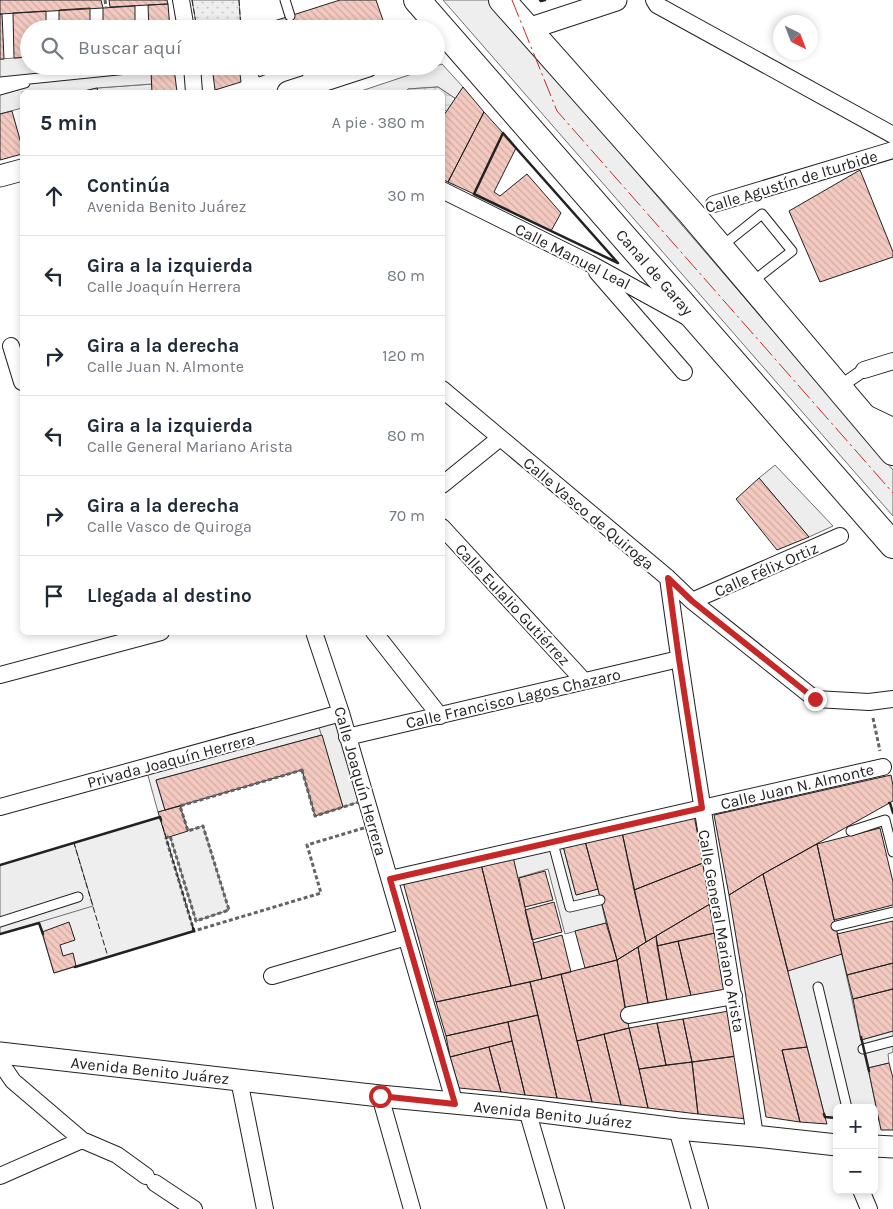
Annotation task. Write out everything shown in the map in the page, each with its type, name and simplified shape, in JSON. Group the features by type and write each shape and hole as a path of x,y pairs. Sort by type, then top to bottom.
{"main road":[{"name":"Canal de Garay","path":"417,0 430,20"},
{"path":"502,0 690,212 893,452"},
{"name":"Canal de Garay","path":"445,42 702,326 893,544"}],"street":[{"path":"181,0 184,20"},
{"path":"528,29 616,0"},
{"path":"654,0 657,6 893,135"},
{"path":"193,75 194,90"},
{"path":"290,90 308,76"},
{"name":"Calle Agustín de Iturbide","path":"690,212 893,150"},
{"path":"0,176 20,171"},
{"name":"Calle Manuel Leal","path":"445,191 589,263 702,326"},
{"path":"589,263 684,372"},
{"path":"11,346 20,375"},
{"path":"838,388 864,370 893,361"},
{"name":"Calle Vasco de Quiroga","path":"445,392 668,578 692,601 815,699 869,702 893,699"},
{"path":"855,408 893,426"},
{"path":"445,483 500,438"},
{"name":"Calle Eulalio Gutiérrez","path":"445,530 584,680"},
{"name":"Calle Félix Ortiz","path":"692,601 840,536"},
{"name":"Calle General Mariano Arista","path":"668,578 702,808 734,996 755,1136"},
{"path":"1,672 102,640 139,635"},
{"name":"Calle Joaquín Herrera","path":"315,635 341,713 455,1104"},
{"path":"376,635 440,716"},
{"name":"Calle Francisco Lagos Chazaro","path":"348,737 679,659"},
{"name":"Privada Joaquín Herrera","path":"0,807 341,713"},
{"name":"Calle Juan N. Almonte","path":"390,879 883,767"},
{"path":"272,976 406,937"},
{"path":"629,1015 734,996"},
{"name":"Avenida Benito Juárez","path":"0,1053 380,1096 527,1110 677,1129 833,1145"},
{"path":"0,1062 6,1080 82,1140 118,1155 194,1209"},
{"path":"239,1080 265,1209"},
{"path":"380,1096 412,1209"},
{"path":"527,1110 556,1209"},
{"path":"677,1129 700,1209"},
{"path":"0,1176 82,1140"},
{"path":"878,1146 893,1147"},
{"path":"863,1194 869,1209"}],"lane":[{"path":"285,0 290,16"},
{"path":"0,82 69,75"},
{"path":"0,90 50,77"},
{"path":"720,248 762,214 792,251 750,284"},
{"path":"852,831 885,820 893,852"},
{"path":"554,848 570,907 600,900"},
{"path":"0,922 78,897"},
{"path":"836,926 893,912"},
{"path":"818,987 846,1104"},
{"path":"864,1049 892,1044"}],"path":[{"path":"105,0 106,7"},
{"path":"869,702 883,767"},
{"path":"302,770 315,816 359,802 367,828 307,845 321,893 194,931 166,838 170,836 196,921 229,910 203,826 188,830 180,806 302,770"}],"shaded area":[{"path":"192,0 239,0 240,20 195,20"},
{"path":"443,0 488,0 495,8 893,470 893,516"},
{"path":"20,58 20,75 164,75 152,84 88,90 20,90 20,109 0,114 0,59"},
{"path":"445,67 463,87 456,99 438,87 407,90 364,90 409,75 445,75"},
{"path":"152,84 152,90 98,90 97,88"},
{"path":"438,87 442,90 407,90"},
{"path":"445,92 456,99 447,112 445,110"},
{"path":"775,465 833,526 809,537 759,478"},
{"path":"335,719 359,802 343,807 318,724"},
{"path":"318,724 322,735 156,780 165,810 158,812 147,772"},
{"path":"160,817 194,931 54,973 39,923 0,934 0,865"},
{"path":"203,826 229,910 196,921 170,836"},
{"path":"74,843 93,906 0,934 0,865"},
{"path":"817,844 861,1040 893,1031 893,1052 888,1054 889,1063 868,1068 876,1104 833,1104 833,1118 825,1117 763,874"},
{"path":"563,846 576,895 598,889 606,923 565,934 548,869 517,878 513,857"}],"building":[{"path":"0,0 101,0 103,8 0,14"},
{"path":"109,0 167,0 168,4 110,7"},
{"path":"340,0 376,0 383,20 277,20"},
{"path":"168,4 169,20 149,20 148,5"},
{"path":"135,6 135,20 103,20 103,8"},
{"path":"90,8 90,20 59,20 59,10"},
{"path":"46,11 46,20 20,20 20,58 14,58 13,13"},
{"path":"0,14 2,14 4,59 0,59"},
{"path":"151,75 175,75 177,90 152,90"},
{"path":"213,75 240,75 241,82 215,90"},
{"path":"463,87 484,112 448,182 445,180 445,114"},
{"path":"12,111 20,140 20,155 0,160 0,114"},
{"path":"484,112 503,133 474,194 448,182"},
{"path":"503,133 516,148 494,192 500,196 527,174 561,213 551,231 474,194"},
{"path":"860,170 893,252 893,257 820,282 789,211"},
{"path":"759,478 809,537 777,550 736,499"},
{"path":"322,735 343,807 315,816 302,770 165,810 156,780"},
{"path":"891,775 893,801 729,895 714,815"},
{"path":"180,806 188,831 166,838 158,812"},
{"path":"694,815 703,863 634,890 622,832"},
{"path":"880,828 893,882 893,905 834,920 817,844"},
{"path":"622,832 646,942 617,960 585,841"},
{"path":"585,841 598,889 576,895 563,846"},
{"path":"817,844 842,954 788,971 763,874"},
{"path":"513,857 542,979 511,986 481,864"},
{"path":"703,863 710,904 646,942 634,890"},
{"path":"481,864 511,986 436,1002 403,882"},
{"path":"545,871 553,900 525,907 519,878"},
{"path":"763,874 807,1047 782,1050 800,1122 766,1117 729,895"},
{"path":"554,902 562,932 532,940 525,910"},
{"path":"710,904 715,933 657,946 656,936"},
{"path":"893,921 893,963 847,975 837,934"},
{"path":"69,922 75,940 60,945 63,956 73,953 76,966 54,973 42,932"},
{"path":"606,923 617,960 585,968 575,931"},
{"path":"715,933 726,990 691,996 678,941"},
{"path":"562,935 571,972 542,979 533,943"},
{"path":"656,936 667,1000 648,1003 638,947"},
{"path":"678,941 691,996 667,1000 657,946"},
{"path":"638,947 648,1003 625,1008 617,960"},
{"path":"617,960 629,1028 577,1041 561,974"},
{"path":"893,963 893,989 853,999 847,975"},
{"path":"561,974 592,1102 557,1098 530,982"},
{"path":"530,982 538,1015 446,1036 436,1002"},
{"path":"893,989 893,1031 861,1040 853,999"},
{"path":"729,1011 737,1056 692,1062 683,1019"},
{"path":"538,1015 557,1098 525,1095 512,1041 508,1022"},
{"path":"683,1019 692,1062 666,1065 657,1023"},
{"path":"508,1022 512,1041 450,1057 446,1036"},
{"path":"657,1023 666,1065 639,1069 629,1028"},
{"path":"629,1028 648,1108 621,1105 604,1034"},
{"path":"604,1034 621,1105 592,1102 577,1041"},
{"path":"512,1041 525,1095 501,1092 489,1047"},
{"path":"489,1047 501,1092 459,1088 450,1057"},
{"path":"807,1047 827,1124 800,1122 782,1050"},
{"path":"737,1056 748,1119 698,1114 692,1062"},
{"path":"692,1062 698,1114 648,1108 639,1069"},
{"path":"889,1063 893,1078 893,1130 881,1130 878,1104 876,1104 868,1068"}],"fence":[{"path":"192,0 195,20"},
{"path":"239,0 240,20"},
{"path":"160,817 194,931 108,957 74,843 160,817"}],"wall":[{"path":"540,0 545,0"},
{"path":"503,133 516,148 618,263 474,194 503,133"},
{"path":"889,803 893,813"},
{"path":"0,865 160,817 161,820"},
{"path":"0,934 39,923 43,934"},
{"path":"75,967 194,931 193,928"},
{"path":"861,1037 869,1071"},
{"path":"824,1114 825,1117 833,1118"}],"power":[{"path":"512,0 557,111 893,493"}],"route":[{"path":"380,1096 455,1104 390,879 702,808 668,578 692,601 815,699"}]}
